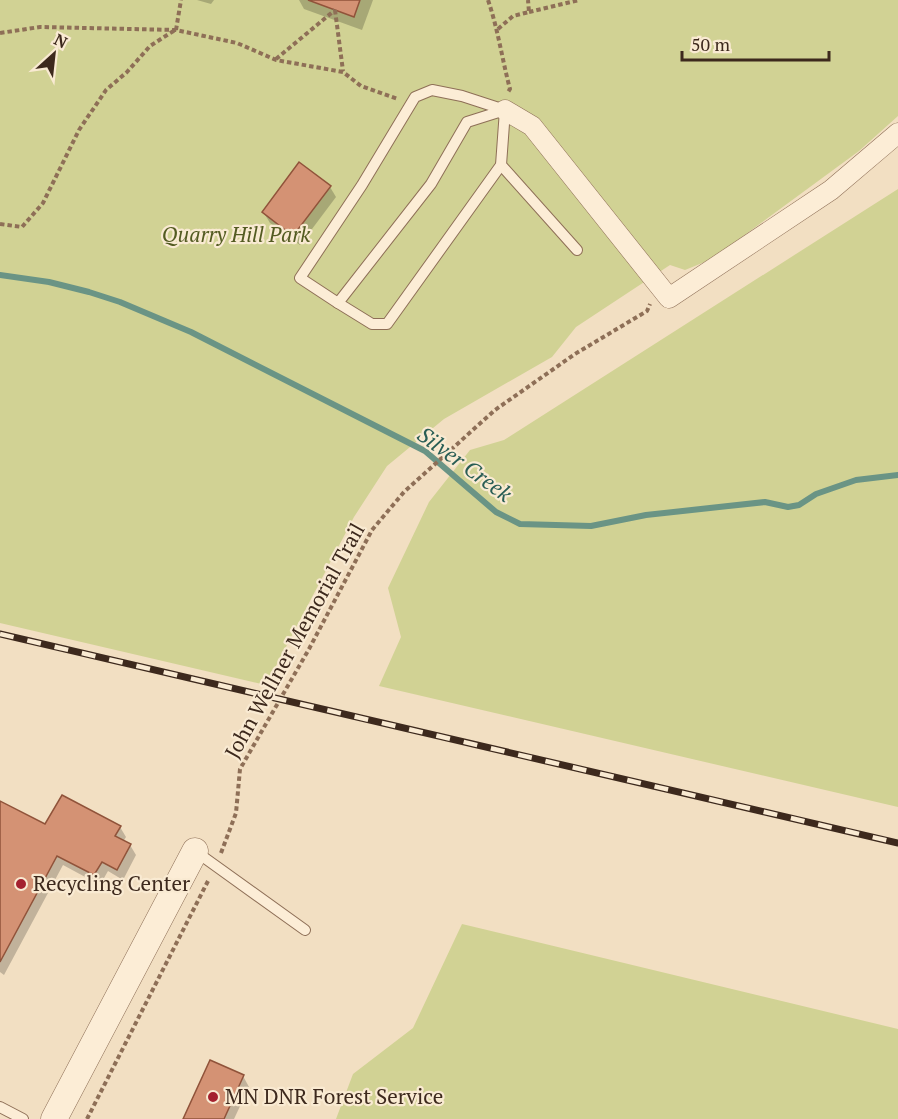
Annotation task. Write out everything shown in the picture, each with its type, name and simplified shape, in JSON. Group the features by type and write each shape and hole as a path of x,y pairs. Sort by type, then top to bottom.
{"street":[{"path":"500,109 532,126 669,298 831,190 898,133"},
{"path":"54,1119 205,857"}],"lane":[{"path":"432,90 462,96 500,109 501,165 387,324 372,324 300,278 362,185 415,97 432,90"},
{"path":"338,303 431,184 467,122 500,109"},
{"path":"501,165 577,250"},
{"path":"205,857 305,930"},
{"path":"0,1107 23,1119"}],"path":[{"path":"0,224 22,227 43,203 79,130 106,90 127,72 150,46 176,30 181,0"},
{"path":"488,0 498,29 501,57 510,89 500,109"},
{"path":"528,0 529,12"},
{"path":"498,29 513,16 579,0"},
{"path":"276,60 335,10 343,72"},
{"path":"0,33 40,27 176,30 237,42 276,60 343,72 361,86 391,94 409,106"},
{"name":"John Wellner Memorial Trail","path":"87,1119 205,857 236,813 240,769 309,649 372,531 404,492 495,410 575,354 647,311"}],"green space":[{"name":"Quarry Hill Park","path":"0,0 898,0 898,116 859,151 712,259 685,270 670,265 576,327 552,357 444,419 387,466 354,517 266,685 0,623"},
{"path":"898,189 898,807 379,686 401,637 388,588 429,502 470,450 504,440"},
{"path":"462,924 898,1029 898,1119 336,1119 353,1074 413,1028"}],"building":[{"path":"308,0 360,0 354,17"},
{"path":"299,162 331,186 293,236 262,212"},
{"name":"Recycling Center","path":"62,795 121,826 115,836 131,844 117,870 102,862 94,875 57,856 0,962 0,801 45,824"},
{"name":"MN DNR Forest Service","path":"210,1060 244,1075 224,1119 183,1119"}],"waterway":[{"name":"Silver Creek","path":"0,275 49,282 89,292 120,302 191,332 425,451 496,512 520,524 591,526 646,515 765,502 788,507 799,505 816,494 856,480 898,475"}],"railway":[{"path":"0,634 898,843"}],"place":[{"name":"Recycling Center","path":"21,884"},
{"name":"MN DNR Forest Service","path":"213,1097"}]}
